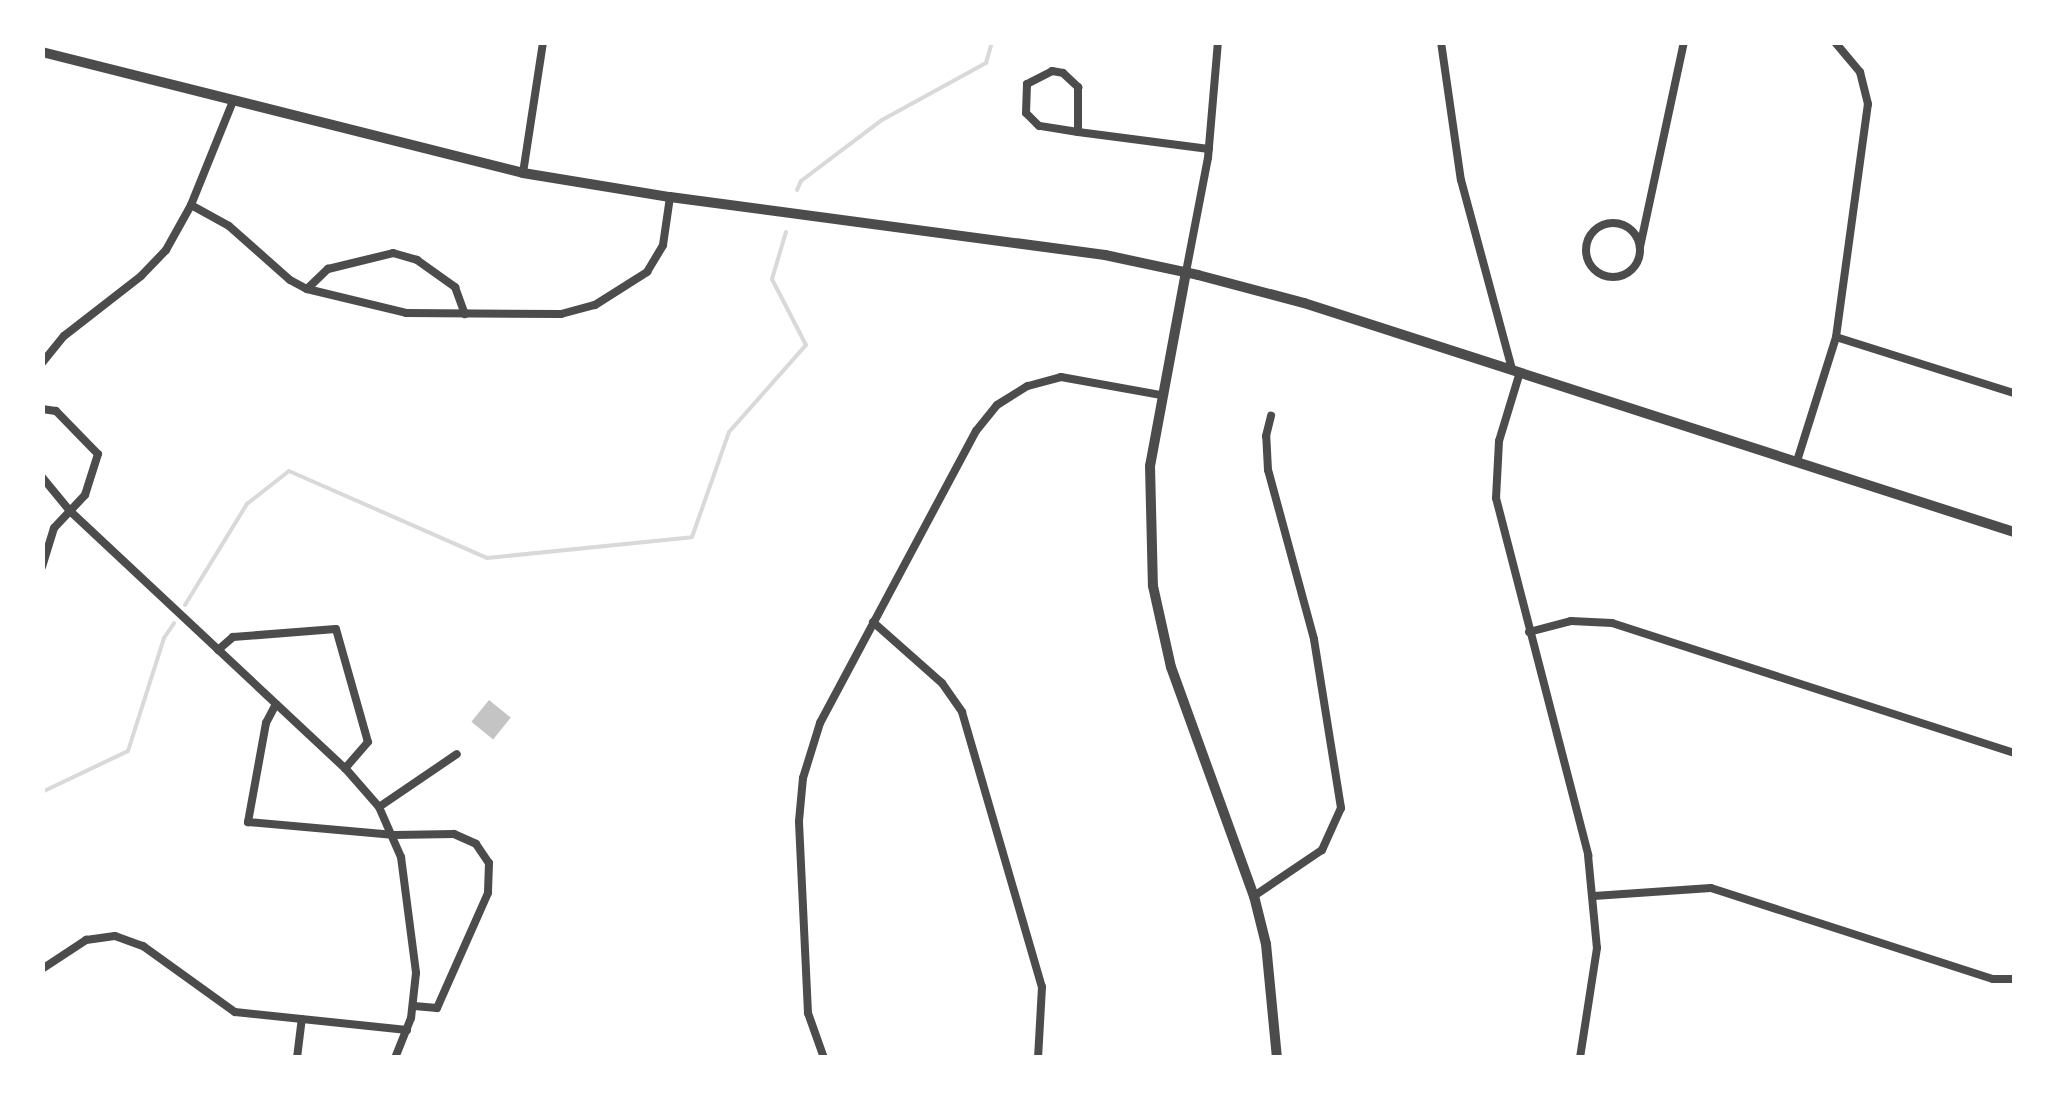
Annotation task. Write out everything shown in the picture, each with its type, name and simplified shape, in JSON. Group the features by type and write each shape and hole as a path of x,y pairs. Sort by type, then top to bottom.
{"street":[{"path":"523,173 543,42"},
{"path":"1218,42 1209,149 1160,396 1148,503 1159,622 1171,668 1254,896 1274,988 1277,1058"},
{"path":"1441,42 1461,180 1516,370 1499,441 1496,498 1579,812 1594,896 1594,980 1580,1058"},
{"path":"1640,247 1632,230 1613,223 1595,230 1586,246 1586,256 1595,270 1615,277 1631,271 1640,247 1684,42"},
{"path":"1797,461 1836,337 1868,104 1860,72 1834,42"},
{"path":"42,52 523,173 670,198 1109,256 1186,272 1304,303 2014,532"},
{"path":"1078,132 1080,97 1072,79 1052,71 1034,78 1023,103 1031,120 1040,126 1078,132 1209,149"},
{"path":"42,363 64,336 152,267 180,229 233,101"},
{"path":"191,205 229,226 290,280 306,289 406,313 560,314 604,301 634,283 655,262 666,232 670,198"},
{"path":"306,289 328,269 393,253 417,260 455,287 466,314"},
{"path":"1836,337 2014,393"},
{"path":"824,1058 808,1013 800,806 820,724 976,431 998,405 1028,386 1061,378 1160,396"},
{"path":"42,409 56,411 98,454 84,494 54,528 42,568"},
{"path":"1254,896 1322,850 1341,808 1314,639 1268,470 1266,436 1272,416"},
{"path":"42,478 70,511 344,768 379,808 394,836 412,920 414,1006 395,1058"},
{"path":"1529,632 1571,621 1612,622 2014,753"},
{"path":"873,622 942,682 962,712 1038,969 1044,1013 1038,1058"},
{"path":"218,650 233,637 336,629 368,742 344,768"},
{"path":"276,704 266,723 248,822 394,836 466,837 483,852 491,874 488,893 437,1008 414,1006"},
{"path":"379,808 457,754"},
{"path":"1594,896 1688,887 1722,890 1993,979 2014,979"},
{"path":"42,969 86,940 116,936 144,946 224,1007 408,1030"},
{"path":"297,1058 302,1019"}],"building":[{"path":"489,700 511,718 493,739 471,722"}],"waterway":[{"path":"797,190 801,181 882,120 986,63 992,42"},
{"path":"185,605 247,504 289,471 487,558 692,537 729,432 806,345 772,279 786,232"},
{"path":"42,792 128,751 164,638 174,623"}]}
